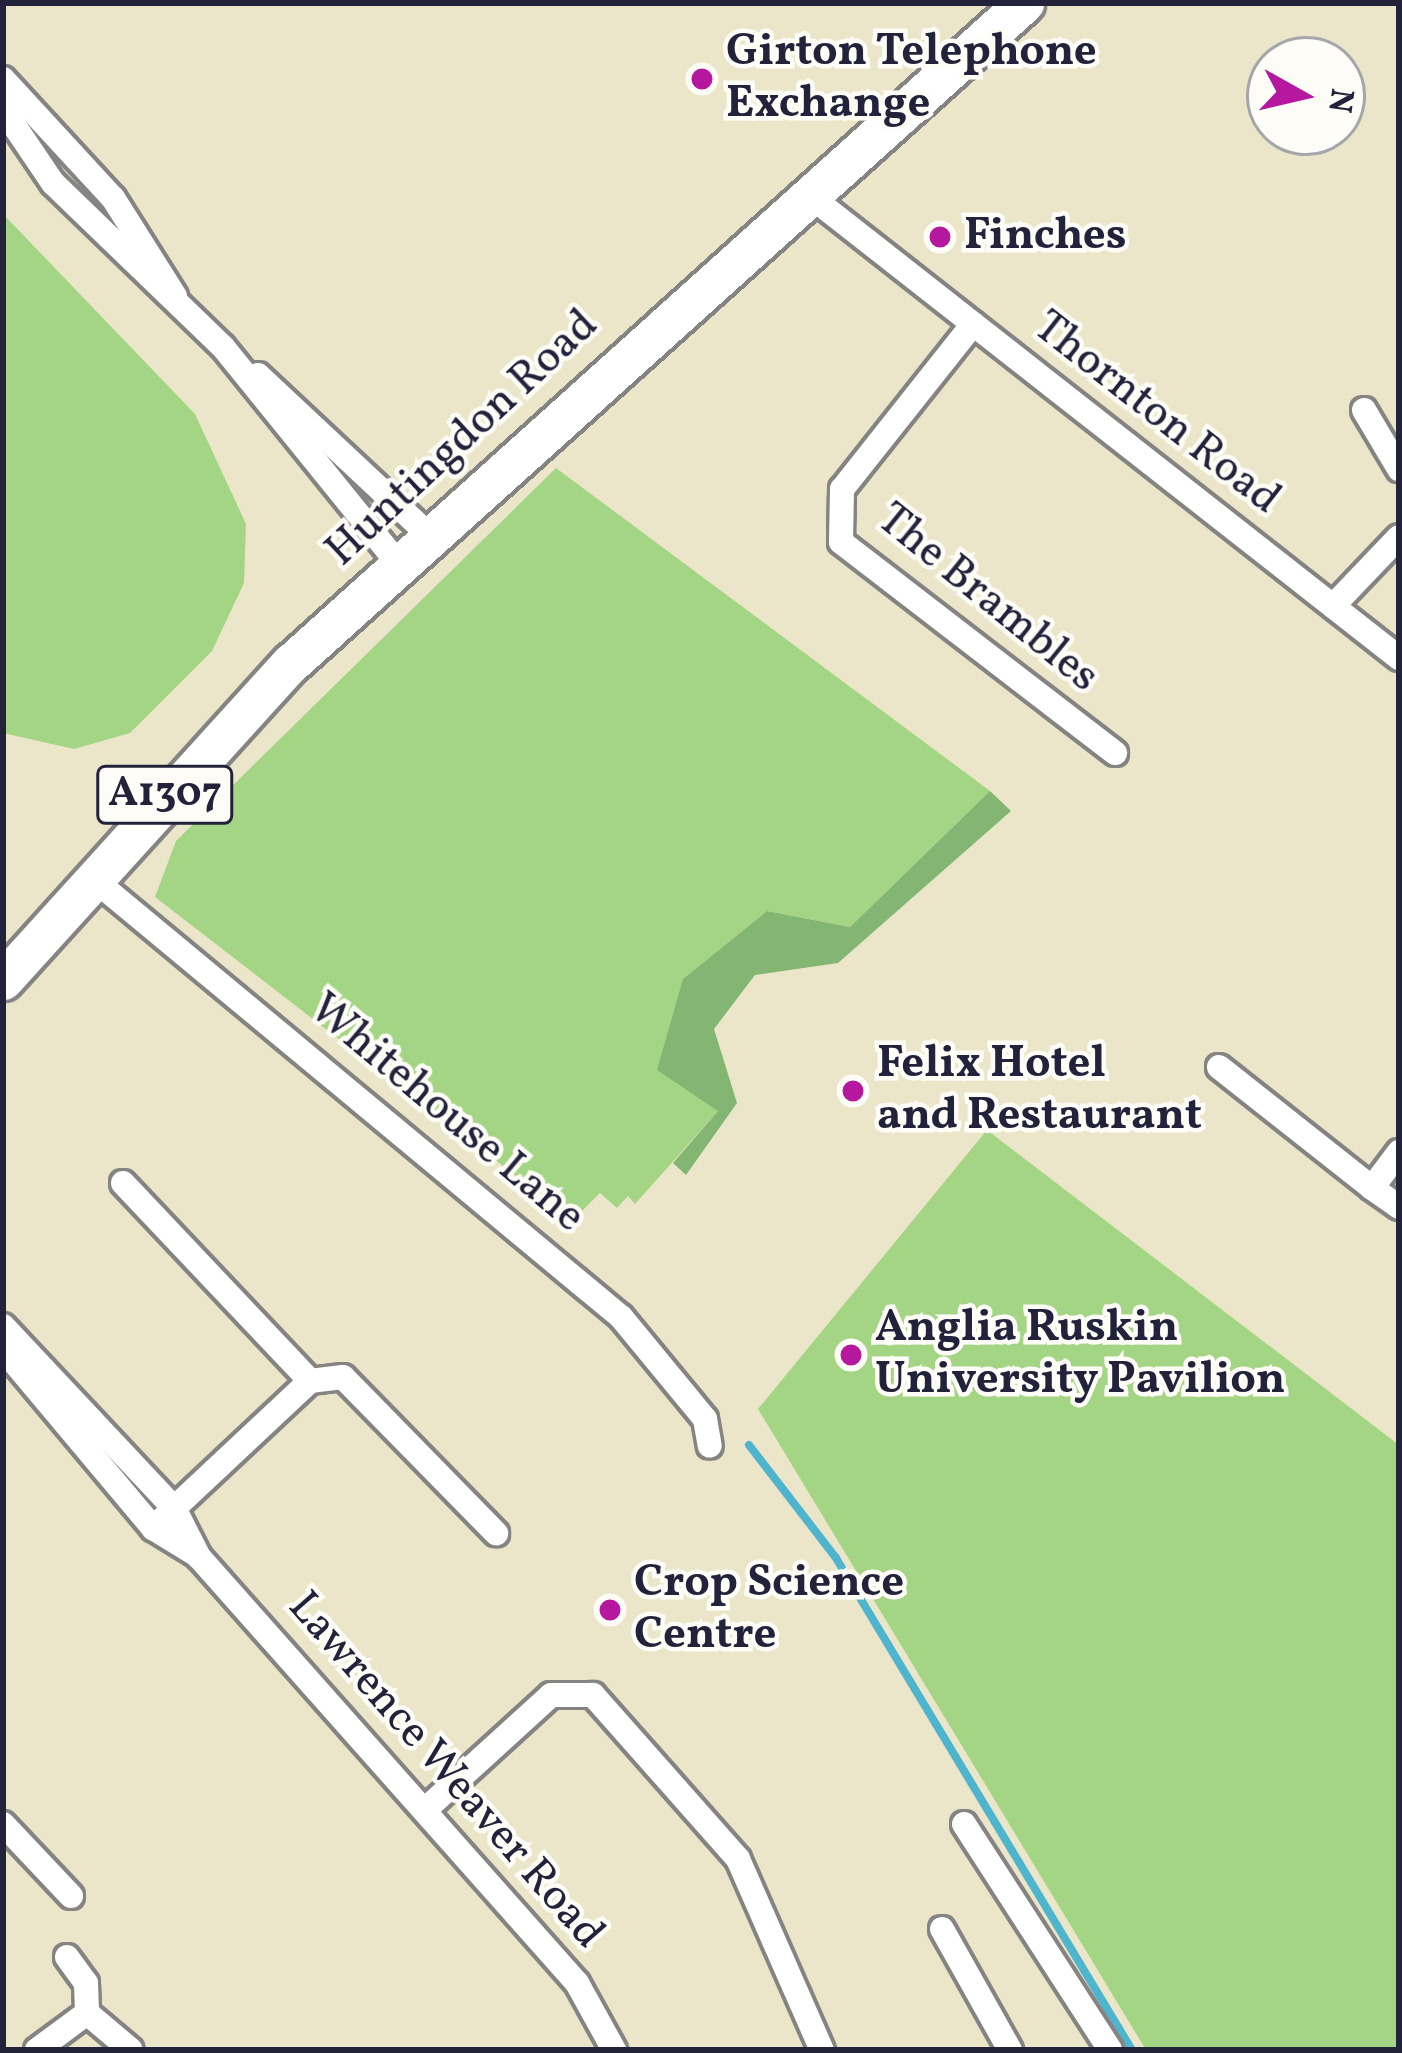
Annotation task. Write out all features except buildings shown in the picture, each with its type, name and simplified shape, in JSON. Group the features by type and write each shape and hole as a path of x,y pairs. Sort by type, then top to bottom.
{"main road":[{"name":"Huntingdon Road","path":"3,980 91,877 429,535 805,192 1024,3"}],"street":[{"path":"3,79 113,198 176,299"},
{"path":"3,109 92,226 429,535"},
{"name":"Thornton Road","path":"805,192 1399,658"},
{"name":"The Brambles","path":"973,324 842,489 841,542 1114,753"},
{"path":"223,347 399,564"},
{"path":"1363,411 1399,469"},
{"path":"1333,606 1399,537"},
{"name":"Whitehouse Lane","path":"91,877 621,1317 705,1419 710,1447"},
{"path":"1220,1066 1399,1208"},
{"path":"1372,1188 1399,1152"},
{"path":"123,1183 310,1381"},
{"name":"Lawrence Weaver Road","path":"3,1326 174,1508 200,1557 427,1808 577,1983 614,2050"},
{"name":"Lawrence Weaver Road","path":"3,1349 153,1528 200,1557"},
{"path":"153,1528 310,1381 343,1377 496,1533"},
{"path":"427,1808 550,1695 592,1695 738,1859 822,2050"},
{"path":"3,1824 71,1896"},
{"path":"964,1824 1110,2050"},
{"path":"941,1929 1010,2050"},
{"path":"67,1957 86,1983 87,2013 131,2050"},
{"path":"37,2050 87,2013"}],"green space":[{"path":"3,214 195,414 246,524 244,583 212,651 130,733 74,749 3,733"},
{"path":"556,468 990,791 850,927 767,911 683,979 718,1111 635,1204 628,1196 617,1208 600,1193 573,1220 155,897 176,841"},
{"path":"990,791 1011,811 838,963 755,975 714,1029 737,1103 686,1175 673,1163 718,1111 657,1070 683,979 767,911 850,927"},
{"path":"987,1130 1399,1445 1399,2050 1146,2050 758,1409"}],"waterway":[{"path":"749,1445 836,1558 1132,2050"}],"place":[{"name":"Girton Telephone Exchange","path":"702,79"},
{"name":"Finches","path":"940,237"},
{"name":"Felix Hotel and Restaurant","path":"853,1091"},
{"name":"Anglia Ruskin University Pavilion","path":"851,1355"},
{"name":"Crop Science Centre","path":"610,1610"}]}
